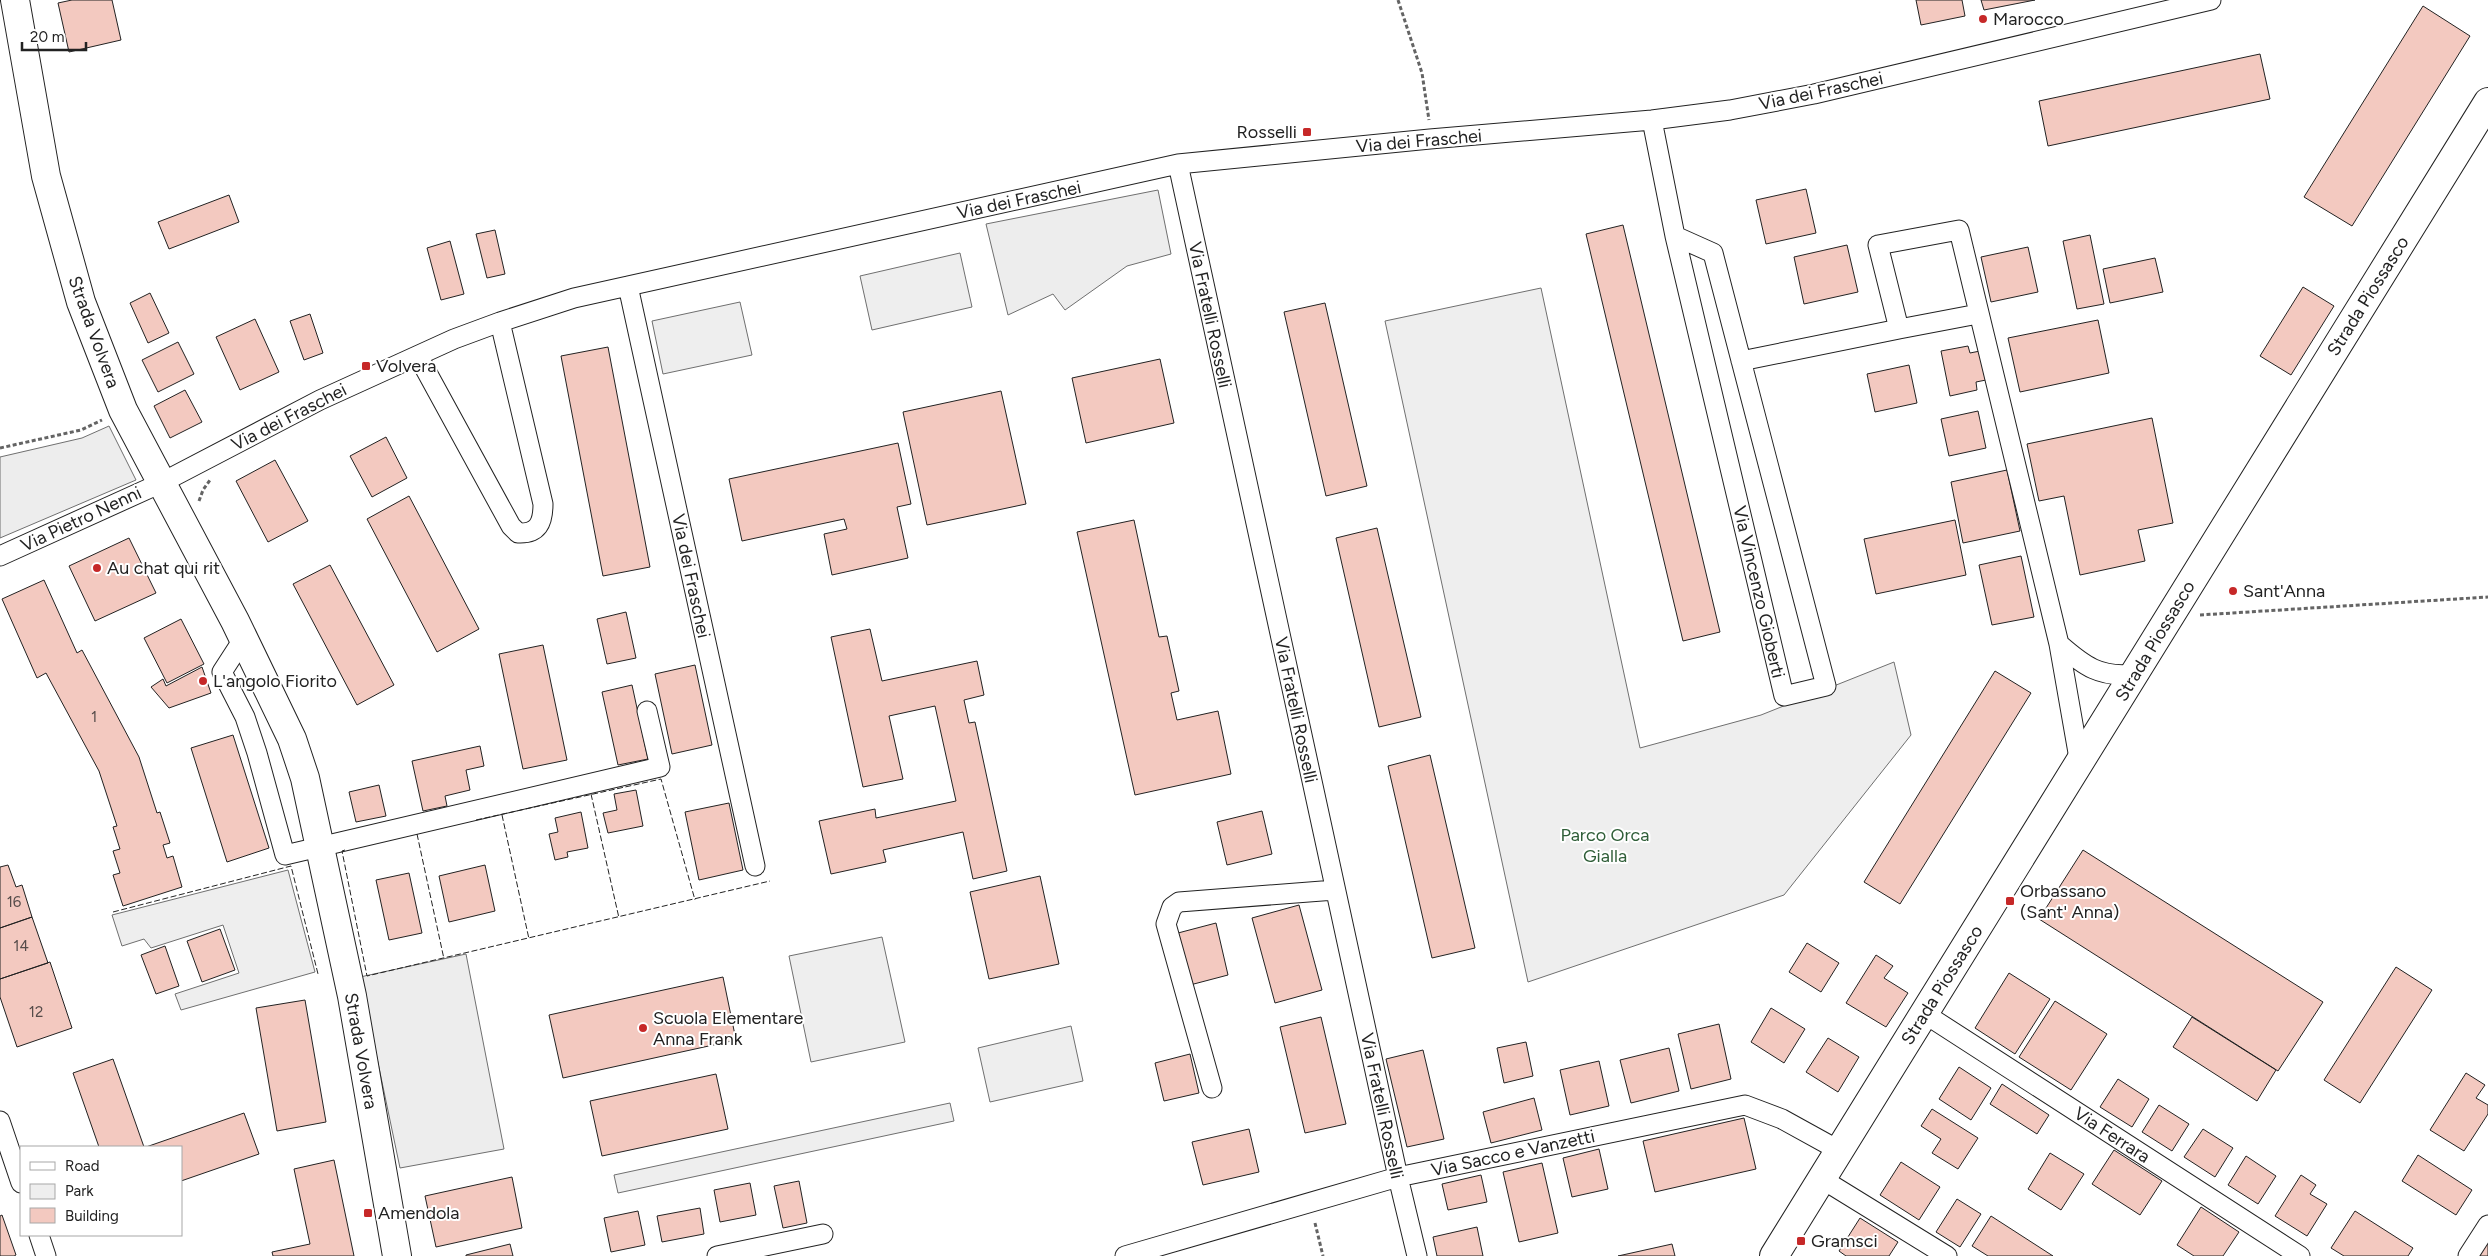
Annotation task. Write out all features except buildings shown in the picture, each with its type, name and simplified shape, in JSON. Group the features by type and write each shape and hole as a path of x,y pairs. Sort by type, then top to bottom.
{"street":[{"name":"Strada Volvera","path":"15,0 46,176 80,302 123,410 244,638 292,739 304,778 352,996 397,1256"},
{"name":"Via dei Fraschei","path":"161,483 320,400 418,356 500,322 574,298 1178,164 1430,139 1652,120 1730,110 1814,94 2211,0"},
{"name":"Strada Piossasco","path":"1774,1256 2488,102"},
{"name":"Via Vincenzo Gioberti","path":"1652,120 1674,236 1784,696 1826,686 1713,253 1674,236"},
{"name":"Via Fratelli Rosselli","path":"1178,164 1335,890 1417,1256"},
{"path":"1899,329 1878,245 1959,230 2059,644 2080,764"},
{"name":"Via dei Fraschei","path":"628,286 755,866"},
{"path":"1741,361 1978,314"},
{"path":"418,356 511,526 518,533 528,534 538,528 543,519 543,504 500,322"},
{"name":"Via Pietro Nenni","path":"0,556 161,483"},
{"path":"244,638 222,672 244,717 257,753 285,855 660,767 647,711"},
{"path":"2059,644 2079,662 2099,672 2117,676 2134,674"},
{"path":"1212,1088 1166,924 1172,907 1179,902 1335,890"},
{"name":"Via Ferrara","path":"1924,1014 2300,1256"},
{"name":"Via Sacco e Vanzetti","path":"1125,1256 1398,1177 1745,1105 1782,1119 1840,1151"},
{"path":"0,1121 20,1180"},
{"path":"1822,1179 1947,1256"},
{"path":"2468,1256 2488,1225"},
{"path":"717,1256 823,1234"},
{"path":"39,1236 46,1256"}],"path":[{"path":"1398,0 1422,72 1428,100 1430,139"},
{"path":"0,448 81,430 123,410"},
{"path":"2169,617 2488,597"},
{"path":"1315,1223 1323,1256"}],"green space":[{"path":"960,253 972,307 872,330 860,276"},
{"name":"Parco Orca Gialla","path":"1541,288 1640,748 1761,715 1894,662 1911,735 1784,895 1528,982 1385,321"},
{"path":"740,302 752,355 663,374 652,321"},
{"path":"288,870 315,972 181,1010 175,994 239,973 223,925 151,948 144,939 122,946 112,915"},
{"path":"882,937 905,1042 811,1062 789,956"},
{"path":"1071,1026 1083,1081 990,1102 978,1048"},
{"path":"950,1103 954,1121 618,1193 614,1175"}],"shaded area":[{"path":"1158,190 1171,254 1127,266 1065,310 1053,294 1008,315 986,224"},
{"path":"109,426 136,480 0,538 0,457 82,438"},
{"path":"466,954 504,1149 400,1168 360,977"}],"fence":[{"path":"476,820 661,779 695,900"},
{"path":"591,794 619,918"},
{"path":"502,815 529,939"},
{"path":"417,834 444,959"},
{"path":"345,850 342,851 367,976 770,881"},
{"path":"113,912 291,866 318,974"}],"place":[{"name":"Marocco","path":"1983,19"},
{"name":"Rosselli","path":"1307,132"},
{"name":"Volvera","path":"366,366"},
{"name":"Au chat qui rit","path":"97,568"},
{"name":"Sant'Anna","path":"2233,591"},
{"name":"L'angolo Fiorito","path":"203,681"},
{"name":"Orbassano (Sant' Anna)","path":"2010,901"},
{"name":"Scuola Elementare Anna Frank","path":"643,1028"},
{"name":"Amendola","path":"368,1213"},
{"name":"Gramsci","path":"1801,1241"}]}
